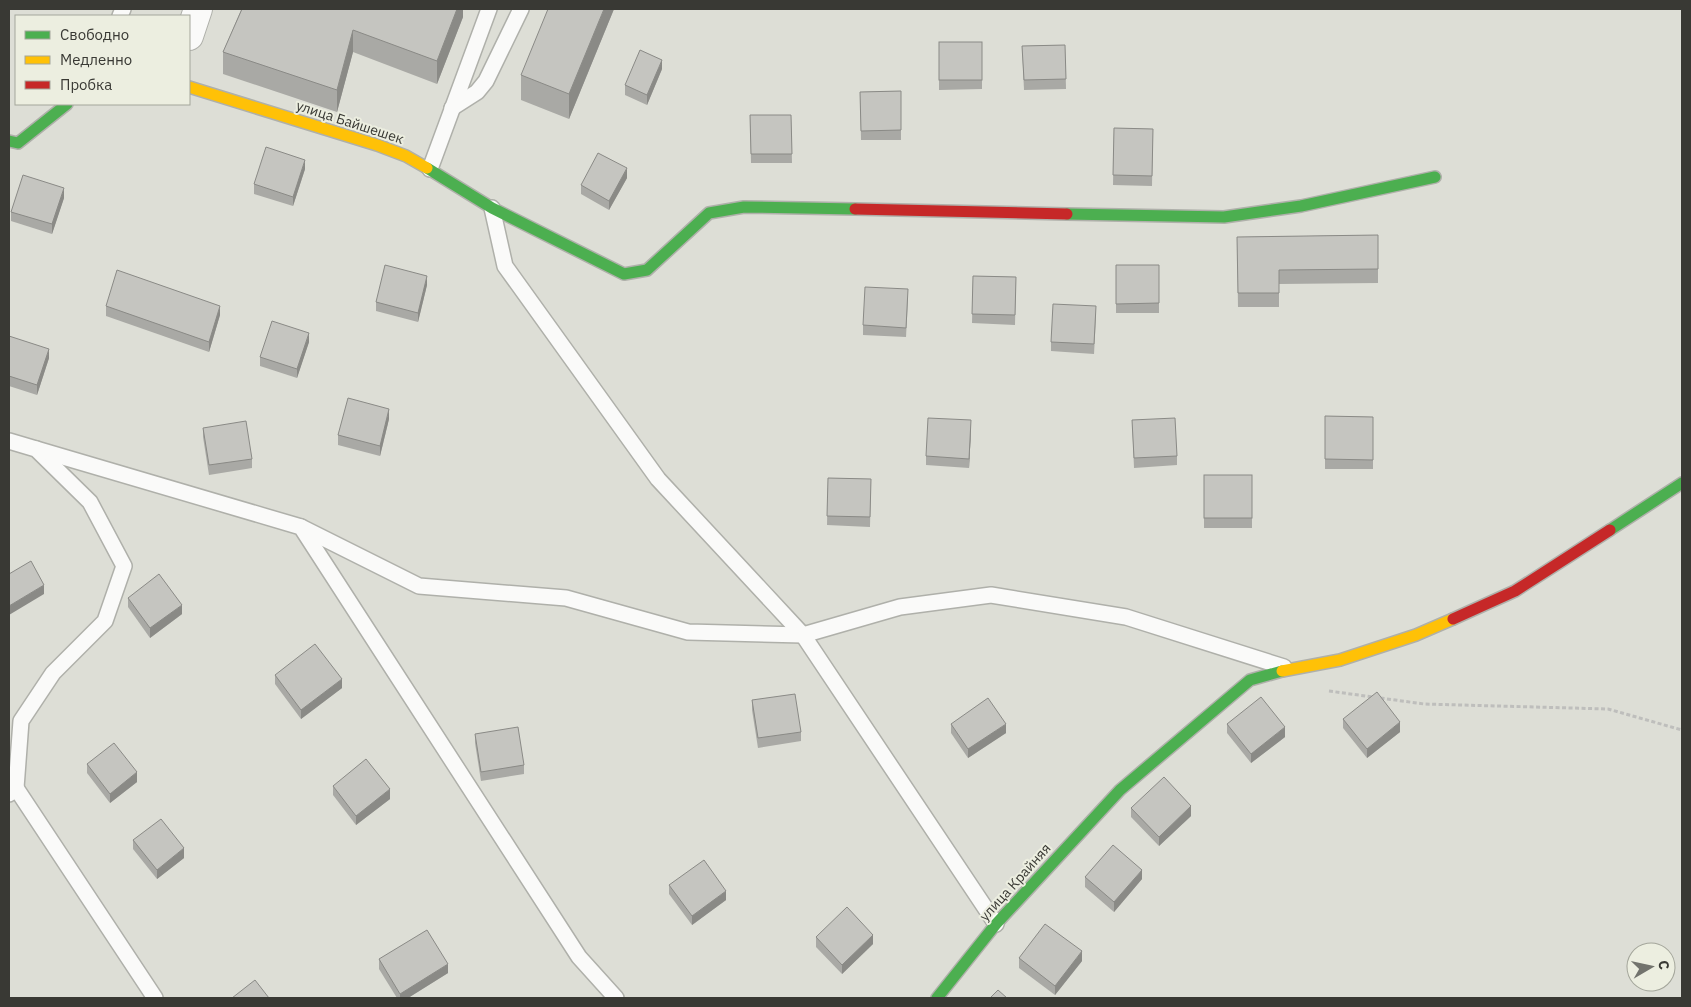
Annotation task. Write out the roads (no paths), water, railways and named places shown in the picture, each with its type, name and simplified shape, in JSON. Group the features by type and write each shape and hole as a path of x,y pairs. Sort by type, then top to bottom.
{"street":[{"path":"190,33 198,9"},
{"name":"улица Байшешек","path":"190,87 377,145 406,156 492,208 624,274 647,270 709,213 744,207 1224,217 1301,206 1435,177"},
{"path":"9,141 18,143 66,105"},
{"name":"улица Крайняя","path":"937,998 996,924 1120,790 1250,680 1290,669 1340,660 1416,635 1514,591 1682,483"}],"lane":[{"path":"430,169 489,9"},
{"path":"452,108 478,92 486,81 521,9"},
{"path":"492,208 505,266 658,479 803,635 996,924"},
{"path":"9,441 301,527 419,586 566,598 688,632 803,635 900,607 991,595 1126,618 1290,669"},
{"path":"36,449 90,502 124,566 105,621 53,673 21,720 11,787 155,998"},
{"path":"301,527 579,956 616,998"}]}
